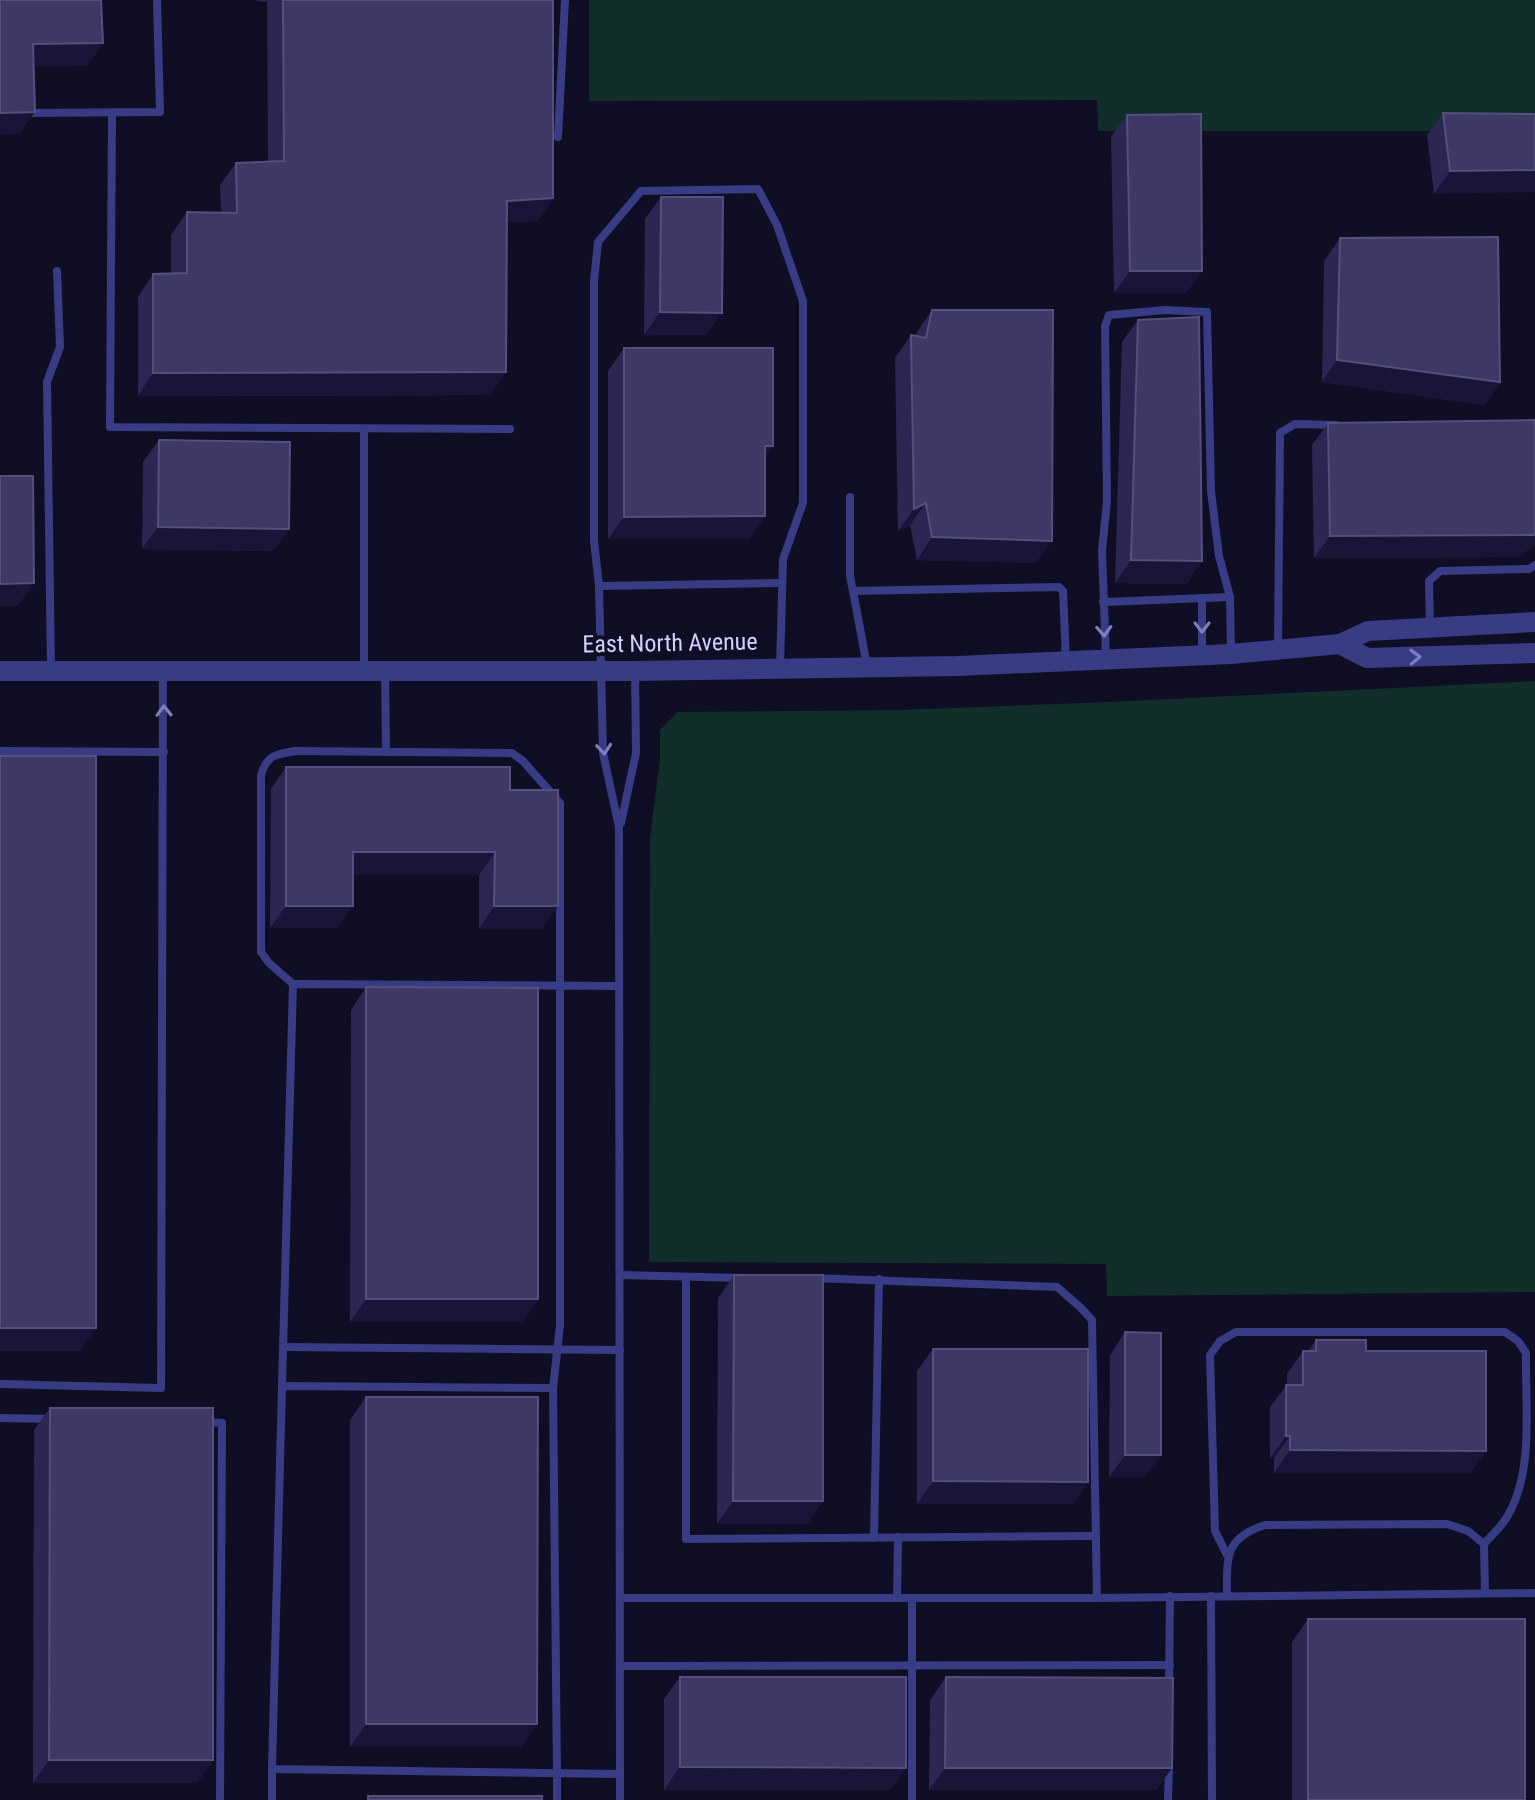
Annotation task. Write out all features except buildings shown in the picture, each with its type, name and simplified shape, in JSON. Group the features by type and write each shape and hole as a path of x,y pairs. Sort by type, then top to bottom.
{"street":[{"name":"East North Avenue","path":"0,671 635,671 1066,662 1278,650 1340,644 1368,631 1535,622"},
{"name":"East North Avenue","path":"1340,644 1367,658 1535,653"}],"lane":[{"path":"19,113 160,112 157,0"},
{"path":"558,137 565,0"},
{"path":"112,113 110,427 510,429"},
{"path":"620,1800 619,827 603,753 599,586 594,541 594,281 598,242 641,191 758,189 777,225 803,301 803,503 783,559 780,668"},
{"path":"51,671 47,382 60,347 57,271"},
{"path":"1106,660 1102,550 1107,501 1105,326 1109,315 1165,310 1207,312 1211,491 1219,556 1230,597 1231,654"},
{"path":"1278,650 1280,433 1295,424 1343,425"},
{"path":"364,429 364,670"},
{"path":"850,497 850,576 867,667"},
{"path":"1431,627 1429,581 1440,571 1529,569 1535,565"},
{"path":"599,586 782,583"},
{"path":"853,591 1059,587 1063,591 1066,614 1066,662"},
{"path":"1103,602 1230,597"},
{"path":"1202,598 1202,656"},
{"path":"0,1384 161,1388 163,670"},
{"path":"385,670 386,752"},
{"path":"619,827 636,753 635,671"},
{"path":"0,751 164,752"},
{"path":"557,1800 553,1388 560,1325 560,986 560,803 512,753 295,751 272,754 264,765 261,787 261,952 293,984 560,986 619,986"},
{"path":"272,1800 293,984"},
{"path":"620,1275 761,1278"},
{"path":"686,1277 686,1539 1095,1536"},
{"path":"806,1278 1057,1287 1092,1320 1097,1598"},
{"path":"874,1538 879,1279"},
{"path":"1227,1596 1227,1555 1215,1531 1210,1355 1220,1341 1236,1332 1505,1332 1518,1341 1526,1353 1524,1472 1505,1521 1484,1544 1485,1593"},
{"path":"284,1347 620,1350"},
{"path":"282,1386 553,1388"},
{"path":"0,1418 63,1419"},
{"path":"190,1422 222,1423 220,1800"},
{"path":"1227,1555 1246,1531 1265,1525 1447,1524 1468,1531 1484,1544"},
{"path":"897,1598 898,1537"},
{"path":"620,1598 1097,1598 1535,1593"},
{"path":"1169,1695 1170,1596"},
{"path":"1211,1596 1212,1800"},
{"path":"912,1598 912,1800"},
{"path":"620,1666 1170,1665"},
{"path":"1168,1800 1169,1755"},
{"path":"272,1769 620,1774"}],"green space":[{"path":"589,0 1535,0 1535,131 1098,131 1097,100 589,101"},
{"path":"1535,681 1535,1292 1107,1296 1106,1264 649,1262 650,838 660,759 660,730 678,712 900,710"}]}
